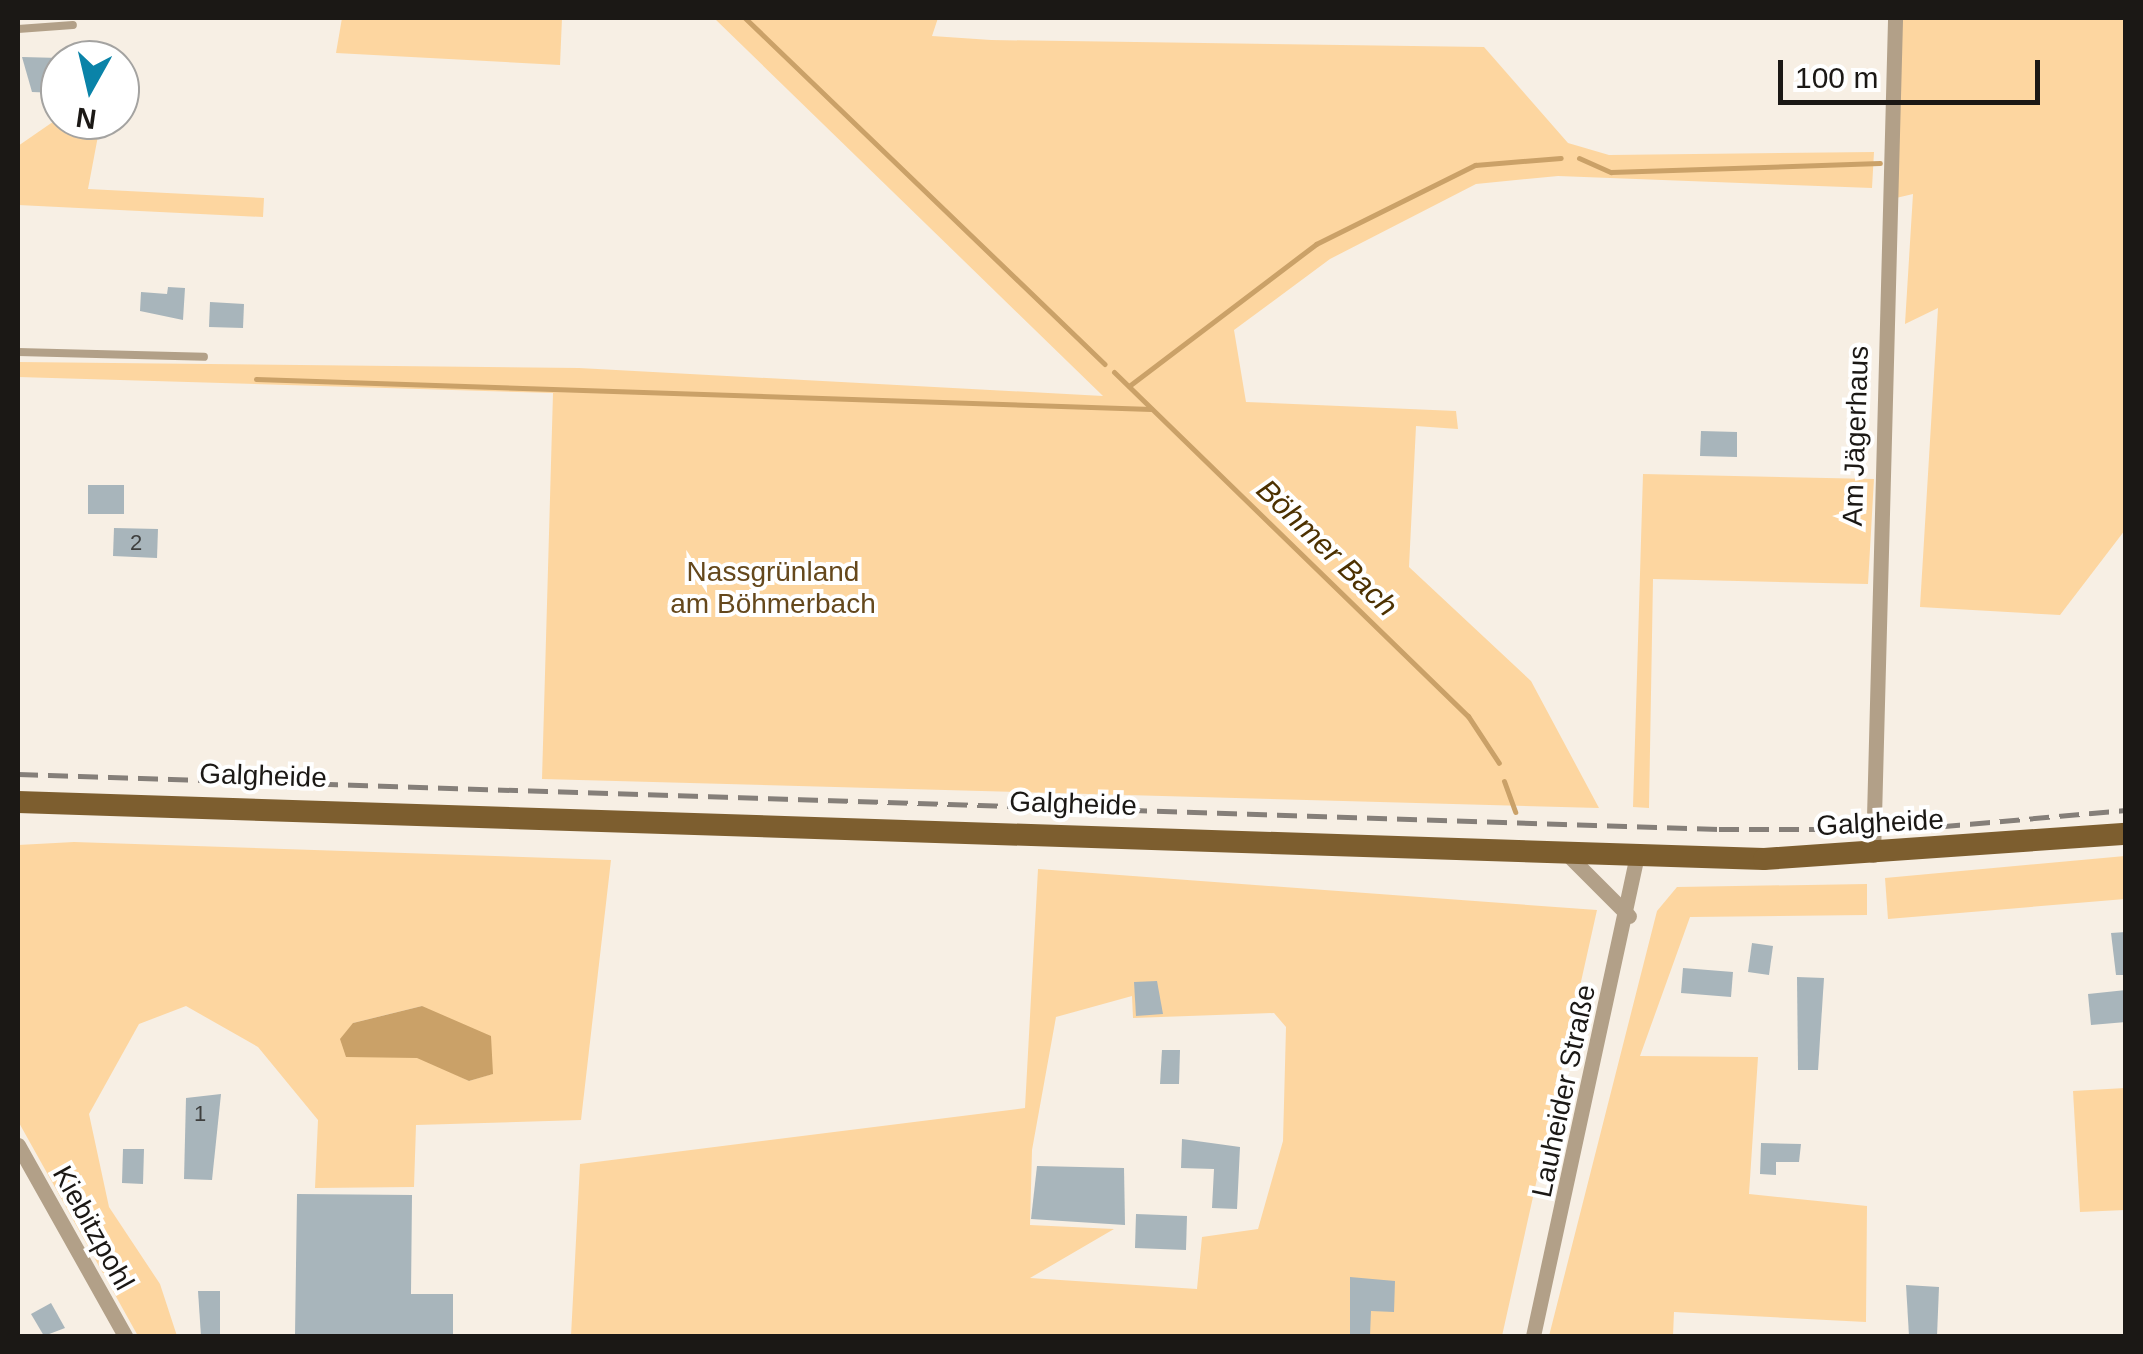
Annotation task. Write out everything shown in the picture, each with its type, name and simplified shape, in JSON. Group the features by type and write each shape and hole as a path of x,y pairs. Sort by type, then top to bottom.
{"main road":[{"name":"Galgheide","path":"18,802 1637,855 1874,856 2126,834"}],"street":[{"name":"Am Jägerhaus","path":"1874,856 1895,18"},
{"path":"1566,853 1629,916"},
{"name":"Lauheider Straße","path":"1533,1336 1629,916 1637,855"},
{"name":"Kiebitzpohl","path":"18,1145 125,1336"}],"lane":[{"path":"18,29 73,24"},
{"path":"18,352 204,357"}],"green space":[{"path":"342,18 562,18 560,65 336,53"},
{"name":"Nassgrünland am Böhmerbach","path":"714,18 938,18 932,36 991,40 1484,47 1568,143 1609,155 1874,152 1872,188 1558,176 1476,184 1330,259 1234,330 1246,402 1456,411 1458,429 1416,426 1409,567 1531,681 1599,808 542,779 553,393 18,377 18,362 579,368 1103,396"},
{"path":"1899,18 2125,18 2125,530 2060,615 1920,607 1938,308 1905,324 1913,194 1896,198"},
{"path":"40,131 40,140 97,140 88,189 264,198 263,217 18,205 18,146"},
{"path":"1643,474 1874,479 1868,584 1653,579 1649,808 1633,807"},
{"path":"74,842 611,860 581,1120 416,1125 414,1187 315,1188 318,1120 258,1047 186,1006 139,1024 89,1114 109,1207 160,1284 177,1336 138,1336 18,1121 18,845","holes":["422,1006 492,1074 469,1081 353,1023"]},
{"path":"2125,856 2125,899 1888,919 1885,878"},
{"path":"1038,869 1597,910 1502,1336 571,1336 580,1164 1025,1108","holes":["1132,996 1133,1018 1274,1013 1286,1027 1283,1141 1258,1229 1202,1237 1197,1289 1030,1278 1114,1229 1030,1225 1032,1150 1056,1017"]},
{"path":"1867,884 1867,915 1690,917 1640,1056 1758,1057 1749,1194 1867,1206 1866,1322 1674,1312 1673,1336 1549,1336 1657,911 1677,887"},
{"path":"2125,1088 2125,1210 2080,1212 2073,1091"}],"shaded area":[{"path":"422,1006 491,1036 493,1074 469,1081 417,1058 346,1057 340,1039 353,1023"}],"building":[{"path":"22,57 40,57 40,92 32,92"},
{"path":"168,287 185,288 183,320 140,311 141,292 167,294"},
{"path":"210,302 244,304 243,328 209,327"},
{"path":"1848,429 1866,429 1862,462 1848,462"},
{"path":"1701,431 1737,432 1737,457 1700,456"},
{"path":"88,485 124,485 124,514 88,514"},
{"path":"114,528 158,529 157,558 113,556"},
{"path":"2126,932 2126,975 2116,975 2111,933"},
{"path":"1752,943 1773,946 1769,975 1748,972"},
{"path":"1683,968 1733,972 1731,997 1681,993"},
{"path":"1797,977 1824,978 1818,1070 1798,1070"},
{"path":"1157,981 1163,1014 1136,1016 1134,982"},
{"path":"2126,990 2126,1022 2091,1025 2088,994"},
{"path":"1162,1050 1180,1050 1179,1084 1160,1084"},
{"path":"221,1094 212,1180 184,1179 186,1098"},
{"path":"1182,1139 1240,1147 1237,1209 1212,1208 1214,1169 1181,1168"},
{"path":"1761,1143 1801,1144 1799,1162 1776,1162 1776,1175 1760,1174"},
{"path":"123,1149 144,1149 143,1184 122,1183"},
{"path":"1037,1166 1124,1168 1125,1225 1031,1219"},
{"path":"297,1194 412,1195 411,1294 453,1294 453,1336 295,1336"},
{"path":"1136,1214 1187,1216 1186,1250 1135,1248"},
{"path":"1350,1277 1395,1281 1394,1312 1371,1311 1370,1336 1350,1336"},
{"path":"1906,1285 1939,1287 1937,1336 1909,1336"},
{"path":"198,1291 220,1291 220,1336 201,1336"},
{"path":"51,1303 65,1328 44,1336 31,1314"}],"waterway":[{"name":"Böhmer Bach","path":"745,18 1105,364"},
{"path":"1129,386 1316,244 1475,165 1561,158"},
{"path":"1579,158 1611,172 1880,163"},
{"name":"Böhmer Bach","path":"1114,372 1468,716 1499,763"},
{"path":"256,379 1151,409"},
{"name":"Böhmer Bach","path":"1504,781 1515,812"}],"railway":[{"path":"18,774 1719,829 1910,829 2126,810"}]}
